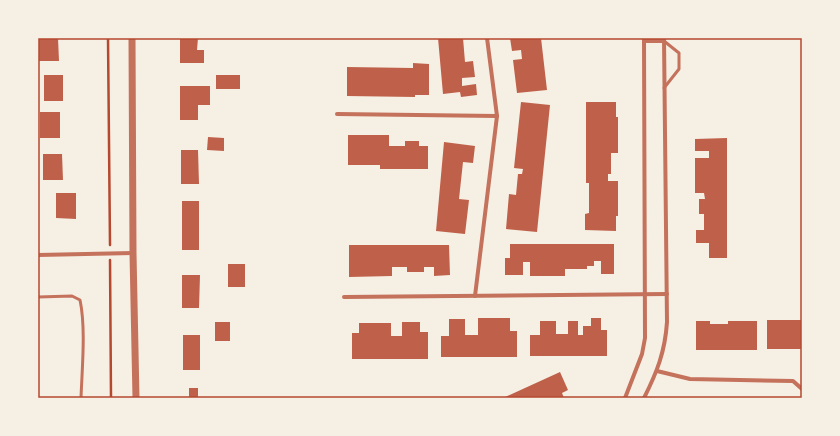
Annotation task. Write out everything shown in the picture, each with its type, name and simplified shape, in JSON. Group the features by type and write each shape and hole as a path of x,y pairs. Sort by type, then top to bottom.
{"street":[{"path":"132,38 133,252 136,398"},
{"path":"475,296 497,116 487,38"},
{"path":"625,398 642,354 645,338 644,39 664,39 667,294 666,337 657,371 644,398"},
{"path":"337,114 497,116"},
{"path":"38,255 133,252"},
{"path":"344,297 667,294"},
{"path":"657,371 690,379 793,381 802,389"}],"lane":[{"path":"664,39 679,53 679,69 664,88"},
{"path":"38,296 72,296 80,300 82,309 82,398"}],"path":[{"path":"108,38 110,240"},
{"path":"110,268 112,398"}],"building":[{"path":"39,38 58,38 59,61 39,61"},
{"path":"180,38 198,38 197,50 204,50 204,63 180,63"},
{"path":"438,38 463,38 465,62 473,61 475,77 462,78 462,86 476,84 477,95 461,97 460,92 443,94"},
{"path":"510,38 541,38 547,90 517,93 513,60 522,59 521,50 512,51"},
{"path":"413,63 429,64 429,95 415,95 415,97 347,96 347,67 413,68"},
{"path":"44,75 63,75 63,101 44,101"},
{"path":"216,75 240,75 240,89 216,89"},
{"path":"180,86 210,86 210,105 198,105 198,120 180,120"},
{"path":"521,102 550,105 537,232 506,229 509,194 516,195 518,174 522,174 523,169 514,168"},
{"path":"586,102 616,102 616,117 618,117 618,153 611,153 611,174 608,174 608,181 618,181 618,216 616,216 616,231 585,230 585,214 589,213 589,183 586,183"},
{"path":"40,112 60,112 60,138 40,138"},
{"path":"348,135 389,135 389,146 405,146 405,141 419,141 419,146 428,146 428,169 380,169 380,165 348,165"},
{"path":"208,137 224,138 224,151 207,150"},
{"path":"727,138 727,258 709,258 709,243 696,243 696,230 704,230 704,214 699,214 699,199 705,199 704,193 695,193 695,158 709,158 709,151 695,151 695,139"},
{"path":"444,142 475,146 473,163 463,162 459,199 469,200 465,234 436,231"},
{"path":"181,150 198,150 199,184 181,184"},
{"path":"43,154 62,154 63,180 43,180"},
{"path":"56,193 76,193 76,219 56,218"},
{"path":"182,201 199,201 199,250 182,250"},
{"path":"510,244 614,244 614,274 601,274 601,261 594,261 594,266 587,266 587,269 565,269 565,276 530,276 530,262 523,262 523,275 505,275 505,258 510,258"},
{"path":"349,245 449,245 450,275 434,276 434,267 424,267 424,272 407,272 407,267 392,267 392,276 349,277"},
{"path":"228,264 245,264 245,287 228,287"},
{"path":"182,275 200,275 199,308 182,308"},
{"path":"478,318 510,318 510,331 517,331 517,357 441,357 441,336 449,336 449,319 465,319 465,335 478,335"},
{"path":"591,318 601,318 601,330 607,330 607,356 530,356 530,335 540,335 540,321 556,321 556,334 568,334 568,321 578,321 578,335 583,335 583,326 591,326"},
{"path":"767,320 802,320 802,349 767,349"},
{"path":"696,321 710,321 710,324 728,324 728,321 757,321 757,350 696,350"},
{"path":"215,322 230,322 230,341 215,341"},
{"path":"402,322 420,322 420,332 428,332 428,359 352,359 352,333 359,333 359,323 391,323 391,336 402,336"},
{"path":"183,335 200,335 200,370 183,370"},
{"path":"560,372 568,390 562,393 564,398 503,398"},
{"path":"189,388 198,388 198,398 189,398"}]}
